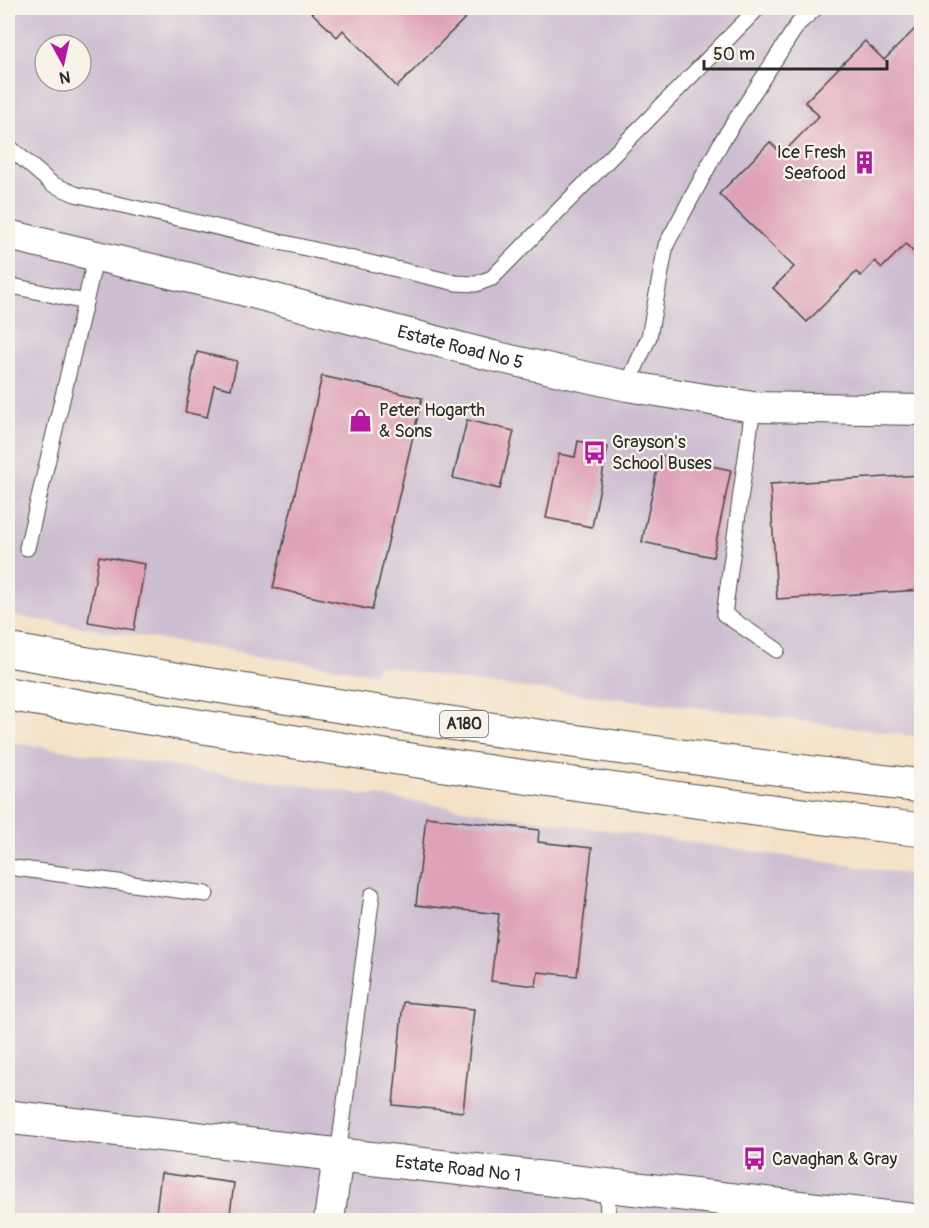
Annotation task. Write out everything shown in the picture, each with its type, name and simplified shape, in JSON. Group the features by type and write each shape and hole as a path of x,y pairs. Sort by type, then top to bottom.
{"main road":[{"name":"A180","path":"8,650 217,686 553,738 921,786"},
{"path":"8,694 455,768 921,830"},
{"name":"Estate Road No 1","path":"8,1117 909,1221"}],"street":[{"name":"Estate Road No 5","path":"8,235 245,291 494,356 627,386 753,407 921,410"},
{"path":"329,1221 338,1156"}],"lane":[{"path":"8,146 52,183 75,194 456,283 476,284 492,278 758,8"},
{"path":"627,386 649,337 666,245 722,141 798,24 816,8"},
{"path":"27,548 96,256"},
{"path":"8,285 85,302"},
{"path":"753,407 724,615 777,650"},
{"path":"8,867 206,894"},
{"path":"338,1156 372,895"},
{"path":"607,1186 608,1221"}],"shaded area":[{"path":"8,8 921,8 921,737 711,709 471,682 377,665 375,674 8,615"},
{"path":"8,742 921,876 921,1220 8,1220"}],"building":[{"path":"307,8 475,8 397,87 343,30 337,37"},
{"name":"Ice Fresh Seafood","path":"921,23 921,260 906,244 882,268 875,261 861,276 856,272 807,322 773,288 794,267 719,194 770,142 782,154 819,116 805,102 865,41 884,60"},
{"path":"197,352 237,361 231,389 214,385 207,417 185,412"},
{"path":"322,376 422,398 372,610 273,588"},
{"path":"467,420 514,431 500,489 453,478"},
{"path":"578,441 608,447 592,527 546,518 559,454 575,457"},
{"path":"660,455 731,470 713,557 642,542"},
{"path":"921,475 921,590 777,599 770,484"},
{"path":"99,556 145,564 134,630 88,622"},
{"path":"426,817 539,830 538,842 592,848 577,976 538,972 536,986 491,981 499,914 416,905"},
{"path":"403,1002 474,1009 463,1112 393,1105"},
{"path":"161,1173 234,1183 229,1221 155,1221"}],"place":[{"name":"Ice Fresh Seafood","path":"864,162"},
{"name":"Peter Hogarth & Sons","path":"361,420"},
{"name":"Grayson's School Buses","path":"594,452"},
{"name":"Cavaghan & Gray","path":"754,1159"}]}
